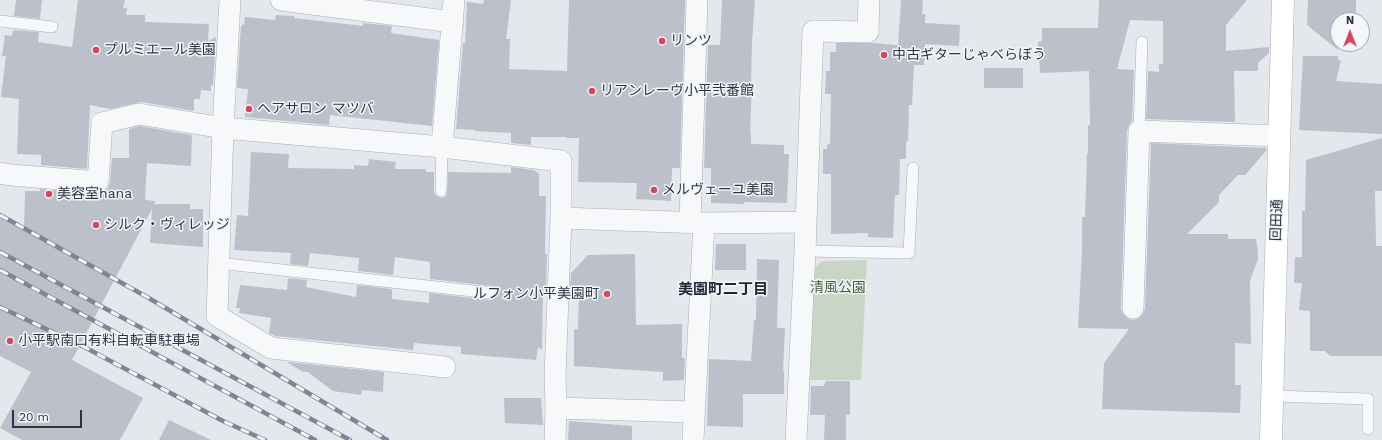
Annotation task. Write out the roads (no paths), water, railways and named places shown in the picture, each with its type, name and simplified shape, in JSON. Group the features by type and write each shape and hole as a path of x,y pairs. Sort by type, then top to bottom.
{"street":[{"path":"230,0 223,128 217,316 271,348 445,367"},
{"path":"280,0 453,22"},
{"path":"442,147 454,0"},
{"path":"693,440 697,223 697,0"},
{"path":"796,440 813,31 868,32 869,0"},
{"name":"回田通","path":"1271,440 1283,0"},
{"path":"0,173 98,182 102,123 139,114 223,128 442,147 560,161 562,218 555,376 555,440"},
{"path":"1133,308 1139,131 1280,136"},
{"path":"562,218 697,223 806,222"},
{"path":"556,408 694,412"}],"lane":[{"path":"0,21 52,27"},
{"path":"1139,131 1142,42"},
{"path":"441,191 442,147"},
{"path":"805,251 909,253 913,168"},
{"path":"218,263 491,294"},
{"path":"1273,396 1368,399 1368,429"}],"railway":[{"path":"0,215 147,297 387,440"},
{"path":"0,252 350,440"},
{"path":"0,270 315,440"},
{"path":"0,307 88,349 223,421 265,440"}],"place":[{"name":"リンツ","path":"662,41"},
{"name":"プルミエール美園","path":"96,50"},
{"name":"中古ギターじゃべらぼう","path":"884,55"},
{"name":"リアンレーヴ小平弐番館","path":"592,91"},
{"name":"ヘアサロン マツバ","path":"249,109"},
{"name":"メルヴェーユ美園","path":"654,190"},
{"name":"美容室hana","path":"49,194"},
{"name":"シルク・ヴィレッジ","path":"96,225"},
{"name":"ルフォン小平美園町","path":"607,294"},
{"name":"小平駅南口有料自転車駐車場","path":"10,341"}],"district":[{"name":"美園町二丁目","path":"723,290"}],"park label":[{"name":"清風公園","path":"838,288"}]}
